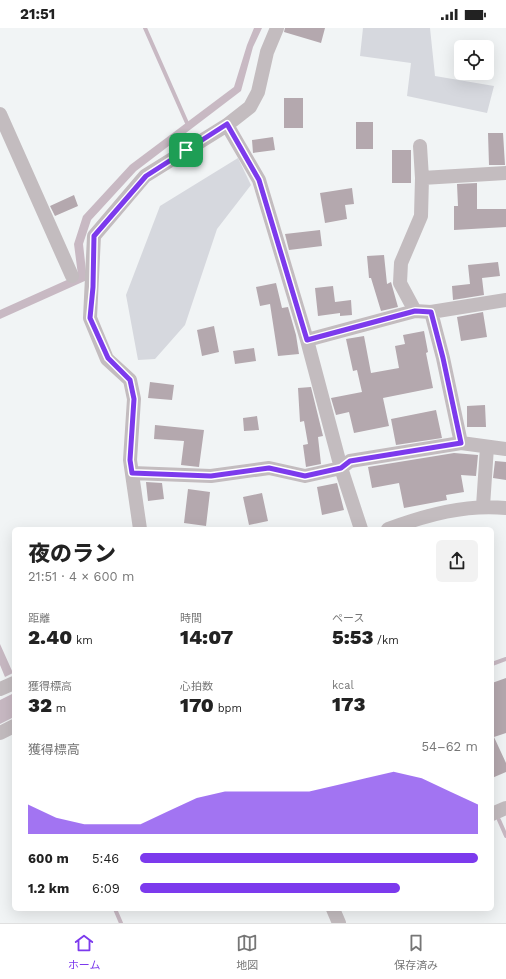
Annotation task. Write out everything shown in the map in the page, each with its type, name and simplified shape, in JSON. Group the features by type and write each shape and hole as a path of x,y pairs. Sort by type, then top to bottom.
{"street":[{"path":"140,527 130,460 134,399 130,380 108,358 90,318 93,287 94,236 146,176 227,124 250,107 258,92 267,52 278,28"},
{"path":"0,114 72,276"},
{"path":"227,124 259,180 307,340 341,468 361,527"},
{"path":"415,311 400,284 401,263 421,216 422,178 420,146"},
{"path":"422,178 506,173"},
{"path":"307,340 415,311 431,312 506,300"},
{"path":"431,312 443,358 461,443"},
{"path":"132,473 211,476 269,468 305,476 341,468 350,461 461,443 506,449"},
{"path":"483,506 487,447"},
{"path":"394,527 428,515 483,506 506,508"},
{"path":"0,689 12,684"},
{"path":"0,733 12,727"},
{"path":"334,911 339,923"}],"shaded area":[{"path":"254,28 262,28 253,47 241,91 136,171 91,220 83,244 87,280 0,319 0,310 78,275 74,244 83,216 130,165 234,87"},
{"path":"363,28 430,28 435,76 494,86 487,113 407,96 411,63 360,56"},
{"path":"238,158 251,185 217,229 185,325 155,359 138,360 126,295 160,206"},
{"path":"0,644 12,674 5,677 0,665"},
{"path":"12,694 12,718 0,724 0,700"}],"building":[{"path":"285,28 325,28 321,43 284,32"},
{"path":"284,98 303,98 303,128 284,128"},
{"path":"356,122 373,122 373,149 356,149"},
{"path":"488,133 503,133 505,165 489,165"},
{"path":"273,137 275,150 253,153 252,140"},
{"path":"392,150 411,150 411,183 392,183"},
{"path":"477,183 477,209 506,209 506,227 454,230 454,206 458,206 457,184"},
{"path":"352,188 354,204 345,205 347,219 325,223 320,193"},
{"path":"74,195 78,206 55,216 50,206"},
{"path":"320,230 322,246 289,250 285,234"},
{"path":"384,255 387,284 391,282 398,307 381,311 371,278 369,278 367,256"},
{"path":"498,262 500,276 482,278 484,295 453,300 452,286 470,284 468,265"},
{"path":"276,283 282,308 288,307 296,335 299,354 278,356 270,304 260,306 256,287"},
{"path":"333,286 335,302 351,300 352,315 340,316 340,313 318,316 315,288"},
{"path":"483,312 487,337 461,341 457,317"},
{"path":"214,326 219,352 202,356 197,330"},
{"path":"424,331 428,352 426,353 433,388 383,398 389,426 354,433 349,412 336,415 331,398 362,392 357,370 353,371 346,339 364,336 371,373 399,368 395,346 405,344 403,335"},
{"path":"254,348 256,361 235,364 233,351"},
{"path":"150,382 174,385 172,400 148,398"},
{"path":"311,387 323,436 318,437 321,464 306,467 303,445 308,444 304,421 300,422 298,388"},
{"path":"485,405 486,427 467,427 467,406"},
{"path":"436,410 442,438 396,445 391,419"},
{"path":"257,416 259,430 244,431 243,418"},
{"path":"155,425 204,430 199,467 181,465 184,441 154,439"},
{"path":"454,453 478,455 476,476 461,475 464,492 446,495 447,500 404,508 399,483 372,488 368,467"},
{"path":"495,461 506,462 506,480 493,478"},
{"path":"146,482 162,483 164,499 148,501"},
{"path":"337,483 344,510 322,515 317,487"},
{"path":"188,489 210,492 206,526 184,523"},
{"path":"262,493 268,521 249,525 243,497"},
{"path":"506,678 506,733 494,737 494,682"},
{"path":"494,737 506,763 506,772 494,777"}],"waterway":[{"path":"145,28 187,123"},
{"path":"494,663 506,659"},
{"path":"499,820 506,836"},
{"path":"116,911 121,923"}],"route":[{"path":"227,124 259,180 307,340 415,311 431,312 443,358 461,443 350,461 341,468 305,476 269,468 211,476 132,473 130,460 134,399 130,380 108,358 90,318 93,287 94,236 146,176 186,150 227,124"}]}
